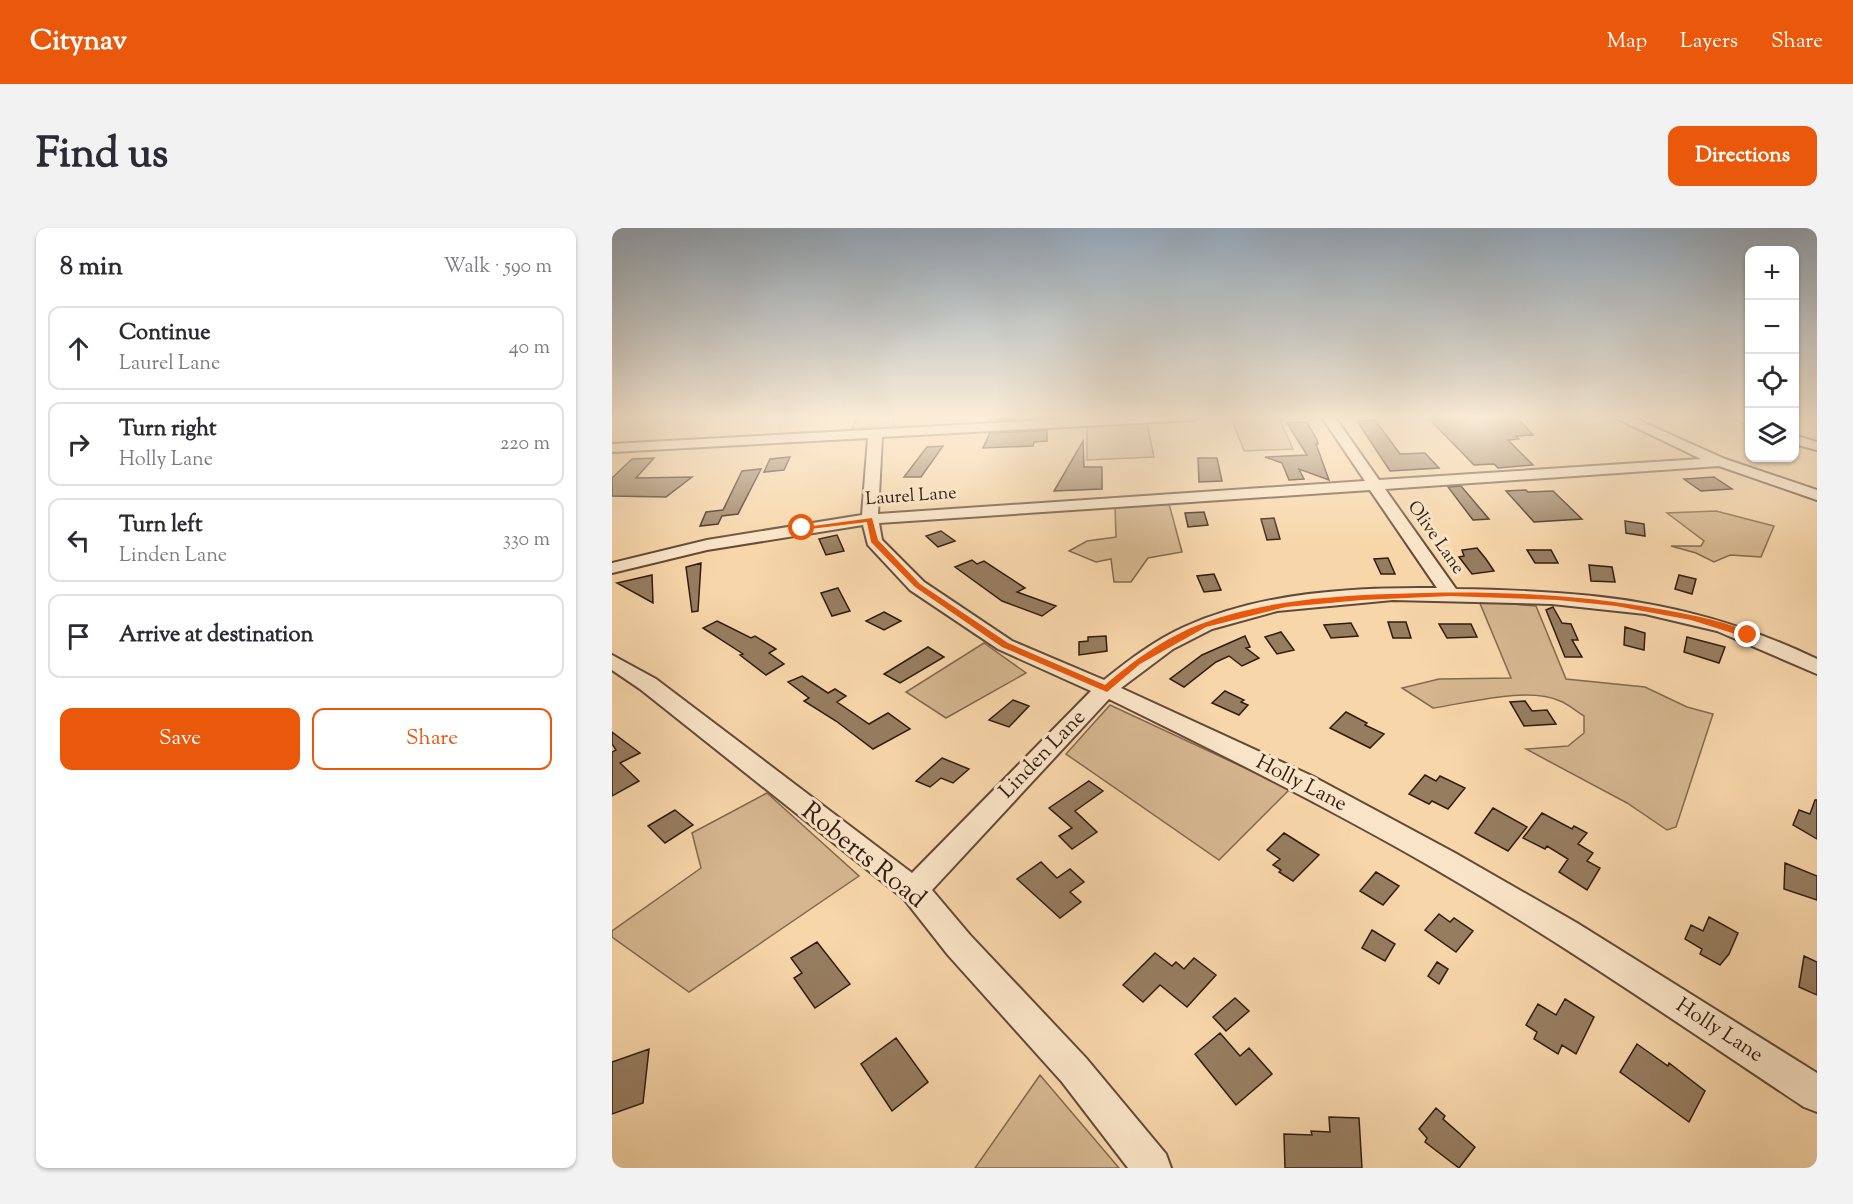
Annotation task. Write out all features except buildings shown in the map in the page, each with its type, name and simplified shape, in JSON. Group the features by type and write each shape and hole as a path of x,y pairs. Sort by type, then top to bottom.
{"street":[{"name":"Holly Lane","path":"873,460 870,519 874,541 918,586 1005,645 1107,689 1303,783 1446,861 1566,932 1817,1094"},
{"name":"Olive Lane","path":"1358,460 1450,594"},
{"path":"1715,460 1817,495"},
{"name":"Laurel Lane","path":"612,568 708,545 870,519 1720,462"},
{"name":"Linden Lane","path":"914,890 1107,689 1137,662 1203,626 1238,615 1286,604 1362,597 1450,594 1558,598 1657,610 1748,635 1817,667"},
{"name":"Roberts Road","path":"612,662 648,684 735,754 914,890 959,945 1074,1070 1152,1168"}],"shaded area":[{"path":"1169,504 1182,552 1148,558 1131,582 1114,582 1111,559 1096,562 1069,551 1087,541 1116,537 1115,506"},
{"path":"1716,511 1774,526 1761,557 1730,555 1714,562 1696,553 1671,546 1701,546 1704,541 1667,513"},
{"path":"1479,601 1536,606 1566,679 1645,687 1687,707 1713,714 1676,827 1667,830 1627,803 1526,749 1568,746 1584,733 1584,716 1563,702 1547,697 1515,695 1433,708 1402,688 1439,679 1511,678"},
{"path":"984,643 1026,673 946,718 906,692"},
{"path":"1110,705 1290,789 1219,860 1066,754"},
{"path":"767,793 859,876 689,992 612,937 612,931 701,868 692,833"},
{"path":"1040,1075 1119,1168 975,1168"}],"route":[{"path":"802,528 870,519 874,541 918,586 943,604 1005,645 1107,689 1137,662 1203,626 1286,604 1362,597 1450,594 1558,598 1616,603 1692,617 1748,635"}]}
